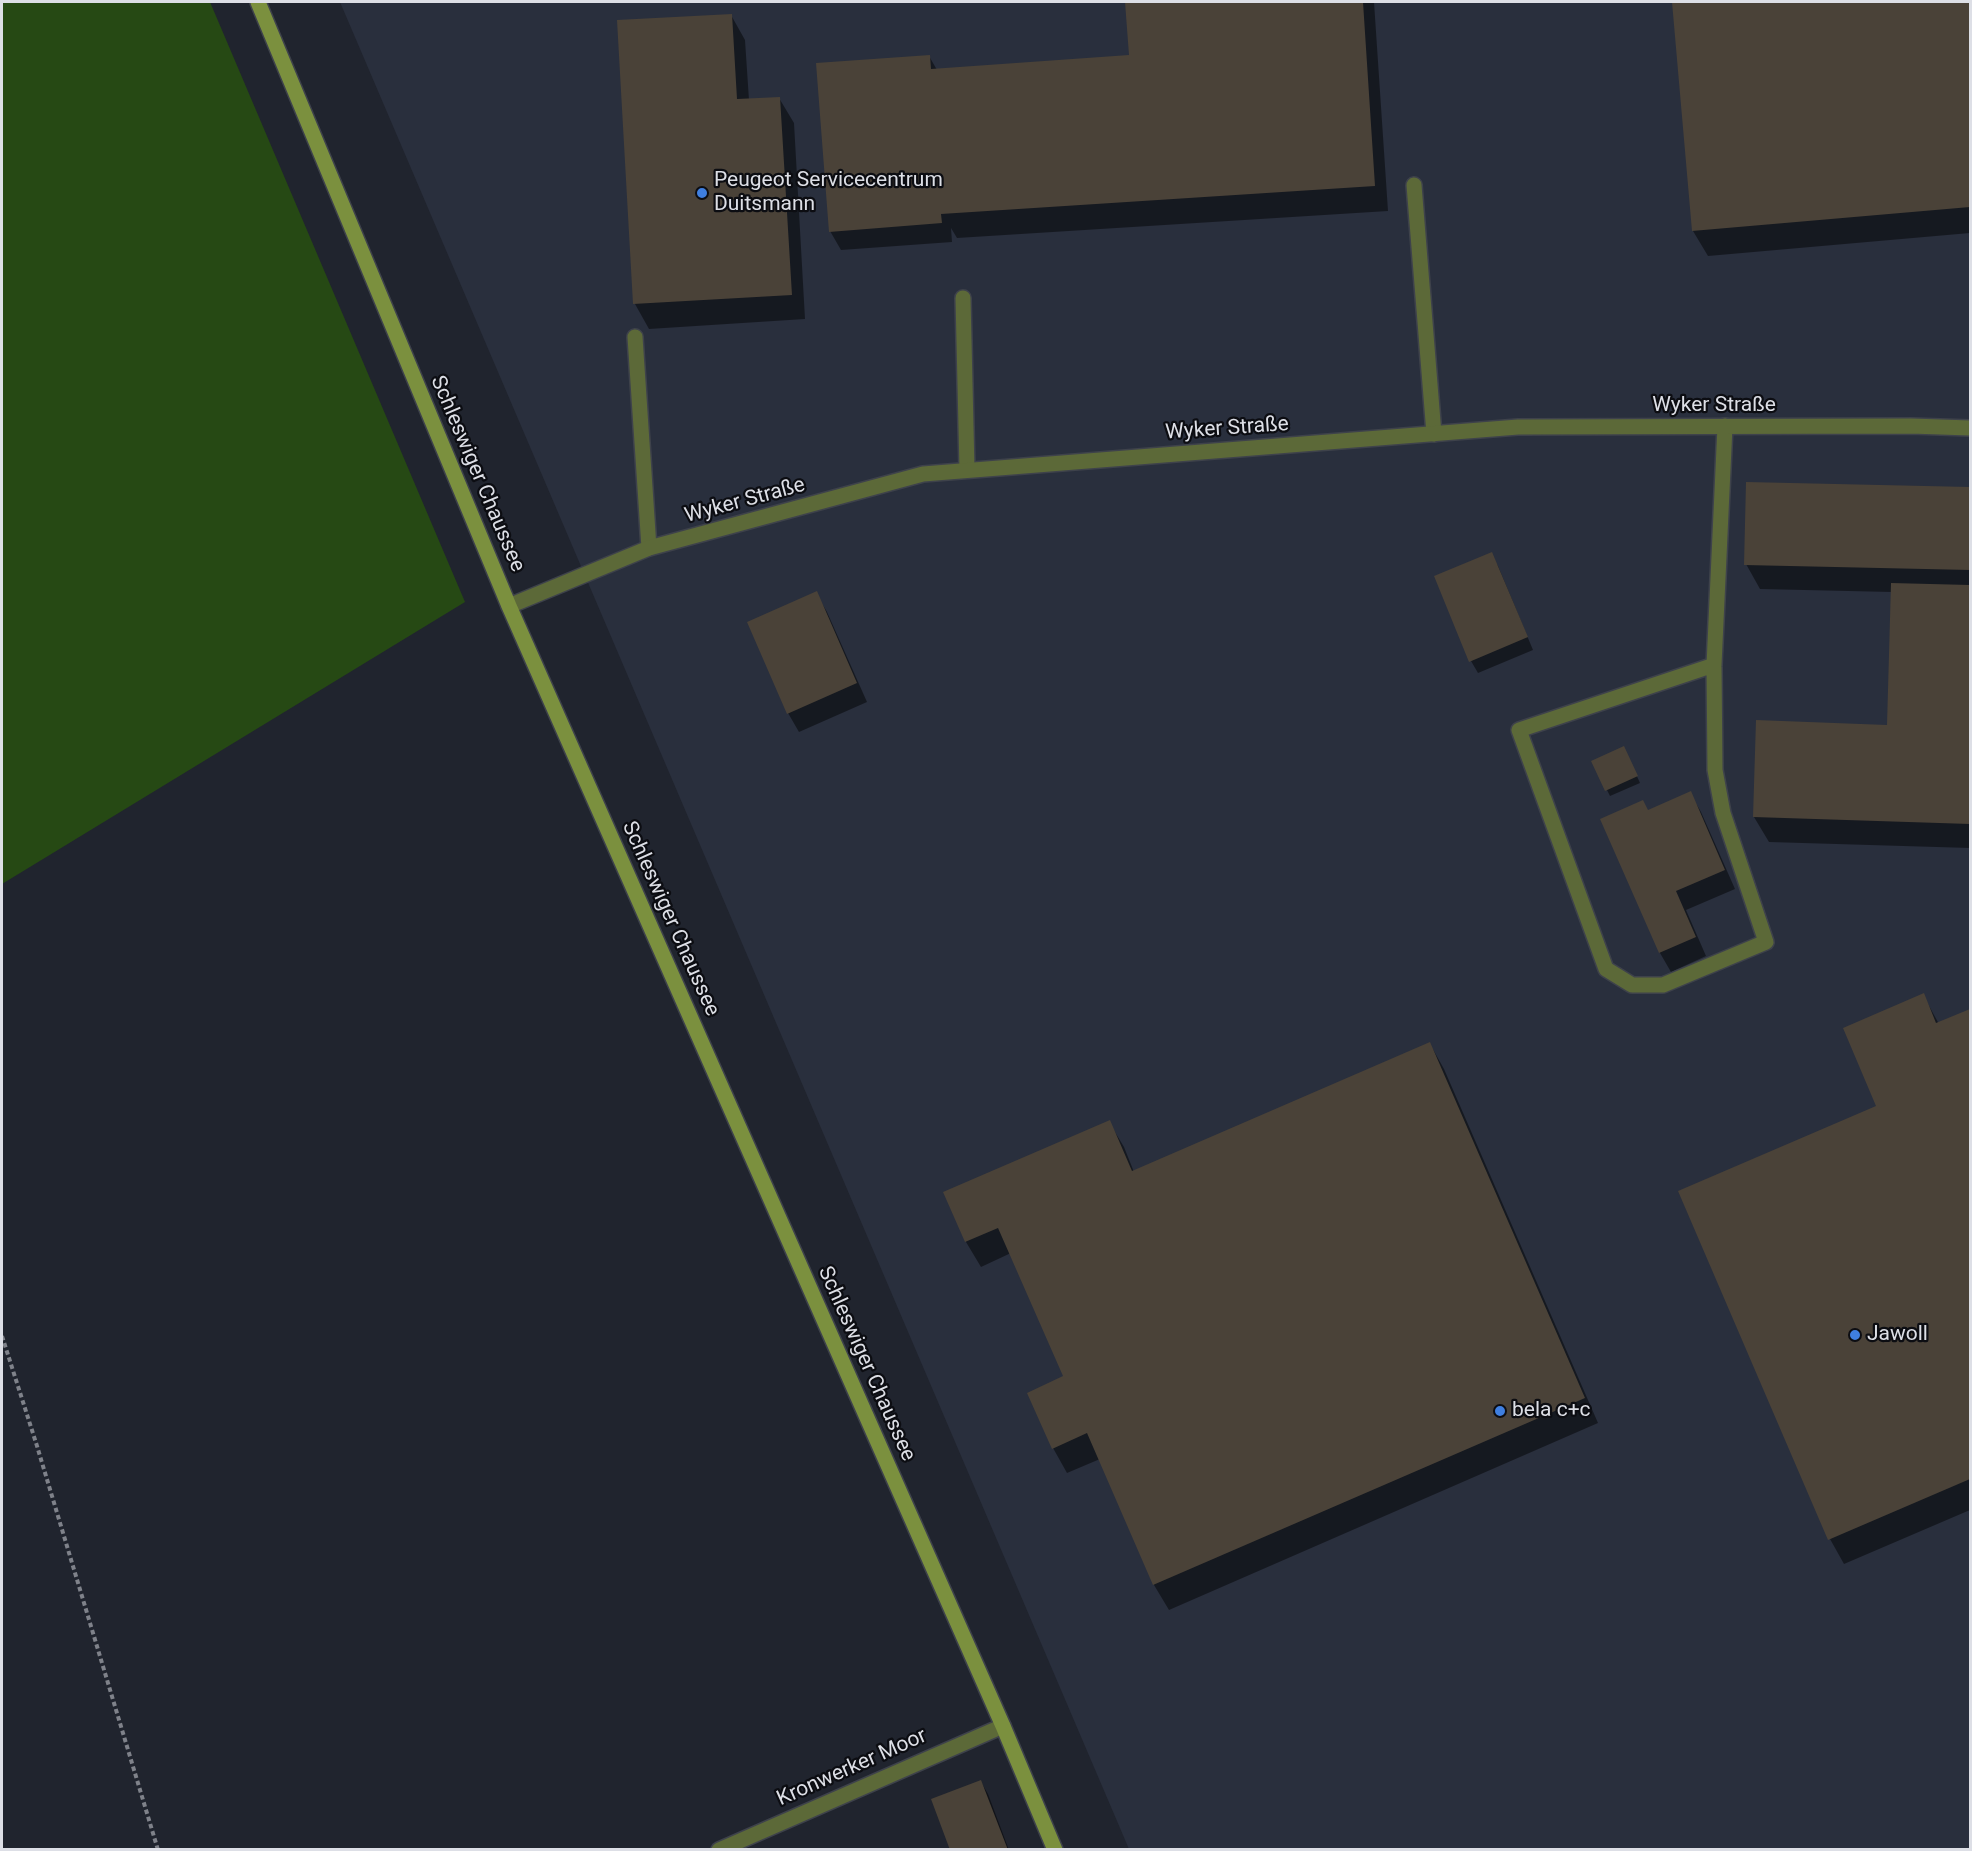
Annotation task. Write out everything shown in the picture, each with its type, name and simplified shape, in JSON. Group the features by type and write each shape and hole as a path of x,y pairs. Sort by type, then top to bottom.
{"main road":[{"name":"Schleswiger Chaussee","path":"258,2 509,606 1003,1726 1055,1850"}],"street":[{"path":"1414,185 1434,434"},
{"path":"963,298 967,470"},
{"path":"635,337 649,548"},
{"path":"1714,665 1520,730 1606,969 1632,985 1664,985 1766,942 1723,813 1715,770 1714,665 1725,426"},
{"name":"Wyker Straße","path":"509,606 649,548 923,474 1518,427 1911,426 1971,428"},
{"name":"Kronwerker Moor","path":"719,1850 1003,1726"}],"path":[{"path":"2,1336 158,1850"}],"shaded area":[{"path":"340,2 1970,2 1970,1849 1129,1849"}],"green space":[{"path":"2,2 210,2 465,602 2,884"}],"building":[{"path":"1125,2 1363,2 1375,186 941,214 942,223 829,232 816,63 930,55 931,69 1129,55"},
{"path":"1672,2 1970,2 1970,207 1692,231"},
{"path":"732,14 737,99 780,97 792,295 633,304 617,20"},
{"path":"1746,482 1970,487 1970,570 1744,565"},
{"path":"1492,552 1528,637 1469,662 1434,576"},
{"path":"1891,583 1970,585 1970,824 1753,817 1756,720 1887,725"},
{"path":"817,591 857,683 787,714 747,622"},
{"path":"1624,746 1638,776 1605,791 1591,761"},
{"path":"1691,791 1725,870 1676,891 1696,937 1659,953 1600,819 1643,800 1648,810"},
{"name":"Jawoll","path":"1924,993 1936,1023 1970,1009 1970,1479 1828,1540 1678,1191 1876,1106 1843,1028"},
{"path":"1430,1042 1585,1398 1153,1585 1087,1433 1052,1449 1027,1393 1063,1376 998,1228 965,1242 943,1192 1110,1120 1132,1171"},
{"path":"981,1780 1008,1850 950,1850 931,1799"}],"place":[{"name":"Peugeot Servicecentrum Duitsmann","path":"702,193"},
{"name":"Jawoll","path":"1855,1335"},
{"name":"bela c+c","path":"1500,1411"}]}
